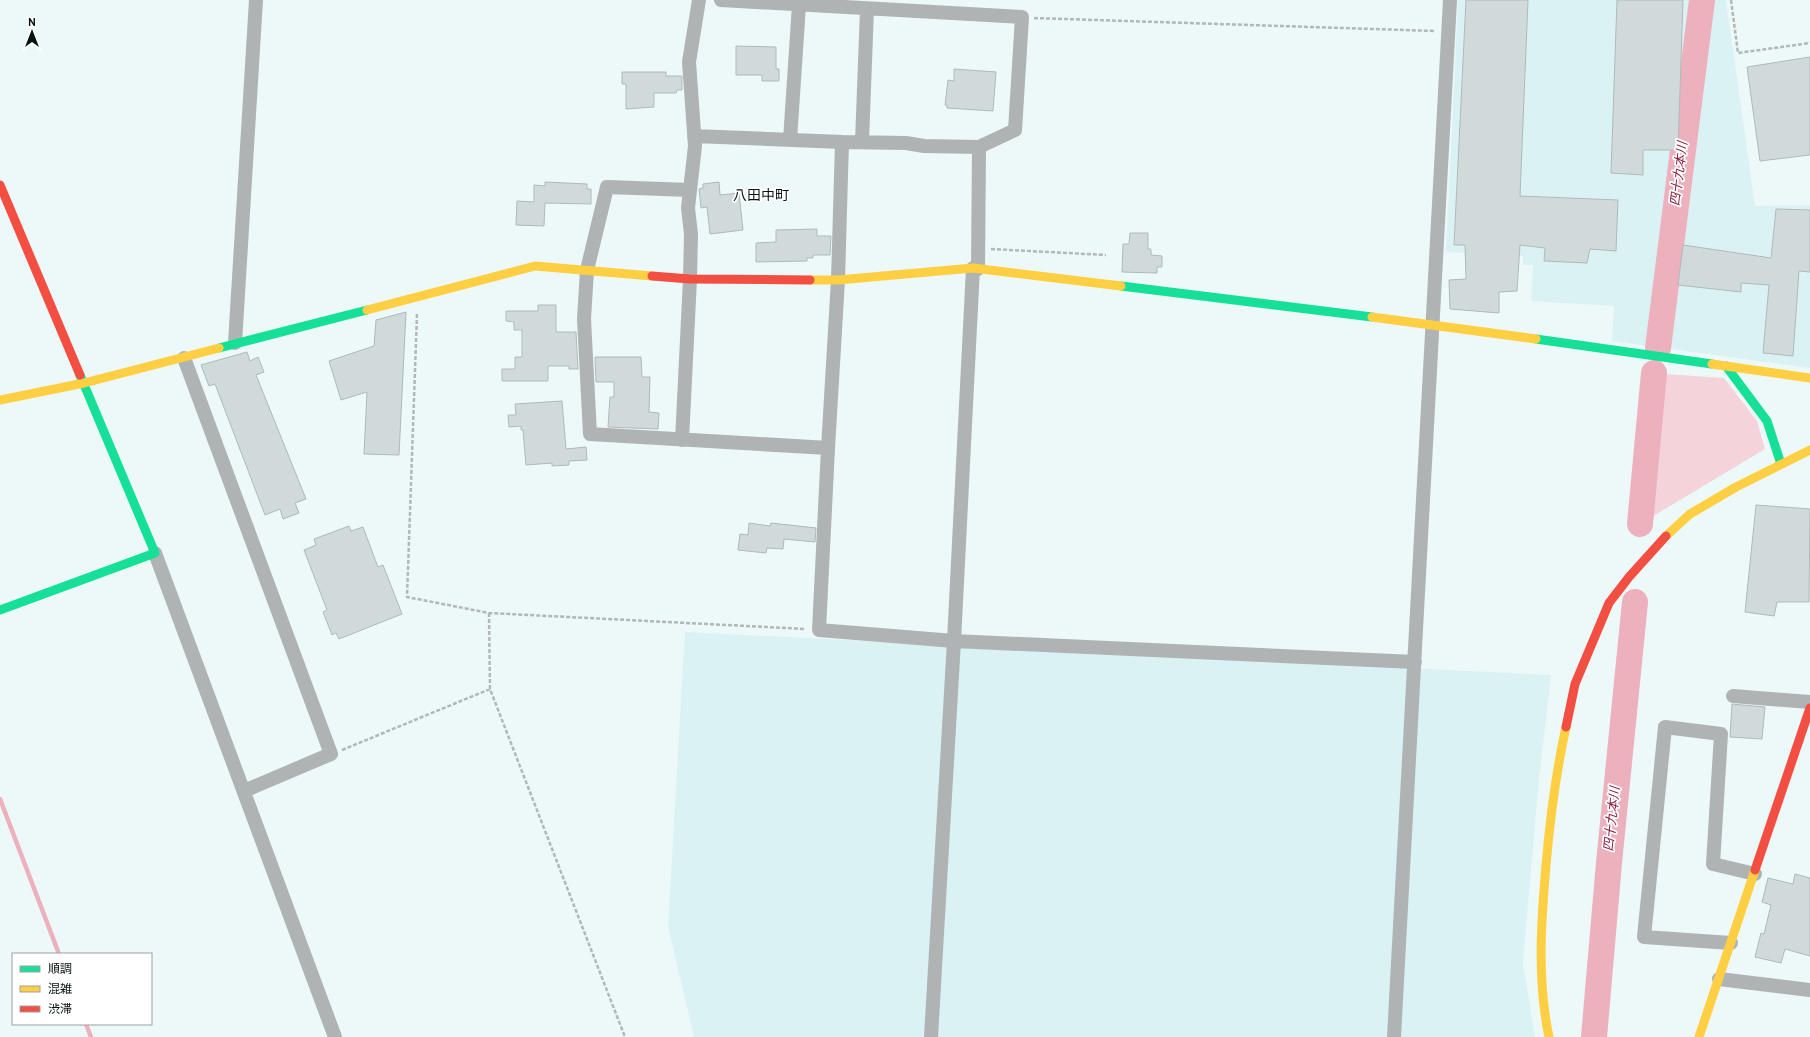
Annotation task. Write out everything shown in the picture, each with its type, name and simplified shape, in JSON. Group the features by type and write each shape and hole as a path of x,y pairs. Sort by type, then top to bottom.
{"street":[{"path":"235,343 256,0"},
{"path":"682,440 690,279 691,234 688,208 695,146 689,62 699,0"},
{"path":"694,136 979,147 1016,130 1022,17 721,0"},
{"path":"1394,1037 1450,0"},
{"path":"790,140 799,5"},
{"path":"862,142 867,9"},
{"path":"842,142 838,280 819,630 954,641 1415,662"},
{"path":"931,1037 975,268 978,248 979,147"},
{"path":"0,185 155,553 335,1037"},
{"path":"690,190 607,187 587,270 584,319 590,434 828,448"},
{"path":"0,400 84,383 184,358 235,343 535,266 690,279 838,280 975,268 1433,324 1810,378"},
{"path":"184,358 331,754 244,791"},
{"path":"1726,366 1767,420 1781,464"},
{"path":"1549,1037 1544,1014 1540,963 1543,902 1550,824 1561,748 1575,684 1610,603 1629,576 1656,546 1690,514 1736,487 1810,450"},
{"path":"0,610 155,553"},
{"path":"1733,696 1810,702"},
{"path":"1699,1037 1810,708"},
{"path":"1731,943 1644,937 1665,727 1721,734 1713,864 1755,874"},
{"path":"1719,979 1810,990"}],"path":[{"path":"1731,0 1738,53 1810,43"},
{"path":"1022,17 1448,32"},
{"path":"978,248 1106,255"},
{"path":"418,297 407,598 489,613 819,630"},
{"path":"489,613 490,689 625,1037"},
{"path":"331,754 490,689"}],"shaded area":[{"path":"1458,0 1726,0 1755,206 1810,205 1810,368 1612,341 1614,306 1531,301 1533,265 1523,265 1523,256 1446,252"},
{"path":"1664,374 1724,378 1757,421 1765,449 1645,521"},
{"path":"685,632 1551,675 1539,779 1523,963 1535,1037 694,1037 668,926"}],"building":[{"path":"1466,0 1528,0 1520,196 1618,200 1616,251 1590,249 1587,263 1544,261 1545,248 1520,245 1517,291 1499,292 1499,313 1450,309 1449,280 1466,279 1465,245 1454,245"},
{"path":"1617,0 1683,0 1678,150 1643,150 1643,175 1611,173"},
{"path":"736,46 776,47 776,69 779,69 779,81 762,81 762,75 736,75"},
{"path":"1810,57 1810,155 1760,161 1747,67"},
{"path":"954,69 996,72 993,111 947,108 947,105 945,105 948,80 954,81"},
{"path":"622,72 666,72 666,76 682,76 682,90 677,90 676,93 654,93 654,107 626,109 626,84 622,84"},
{"path":"545,182 587,184 587,189 591,189 591,204 545,203 544,226 516,225 517,201 534,202 534,185 545,186"},
{"path":"719,182 720,195 739,193 743,230 710,234 707,207 701,208 699,189 703,188 703,184"},
{"path":"1776,209 1810,210 1810,272 1799,271 1793,356 1763,353 1769,285 1741,283 1741,292 1678,285 1683,245 1771,258"},
{"path":"817,229 817,236 831,236 830,255 813,255 813,258 807,258 807,261 756,262 756,243 776,242 776,230"},
{"path":"1130,233 1148,233 1148,249 1151,249 1151,255 1162,256 1162,267 1157,267 1157,273 1122,272 1123,244 1129,244"},
{"path":"538,305 556,305 556,332 576,332 578,369 569,369 569,366 548,366 548,381 502,381 502,369 515,369 515,357 522,357 522,330 514,330 514,322 506,321 506,311 538,311"},
{"path":"406,312 399,455 364,454 367,392 341,400 329,361 374,346 376,320"},
{"path":"247,352 250,361 258,357 264,372 256,375 306,499 295,503 299,513 283,519 280,509 265,515 215,384 209,386 201,365"},
{"path":"595,357 641,357 642,377 650,377 649,412 659,413 658,429 608,427 610,397 614,397 614,382 596,382"},
{"path":"562,401 566,449 586,447 587,460 569,461 569,465 552,466 552,463 526,465 523,430 521,430 521,426 509,427 508,415 516,415 515,404"},
{"path":"1756,505 1810,509 1809,602 1777,602 1774,616 1745,612"},
{"path":"749,523 770,526 771,523 816,528 815,542 784,539 783,549 767,548 766,553 738,550 740,534 748,535"},
{"path":"349,526 351,531 363,527 378,567 383,565 402,614 339,639 336,633 332,635 323,612 327,610 304,550 316,545 314,539"},
{"path":"1732,704 1765,707 1762,739 1730,737"},
{"path":"1795,874 1810,878 1810,956 1785,949 1781,963 1755,957 1761,933 1764,934 1771,905 1762,902 1768,878 1793,884"}],"waterway":[{"name":"四十九本川","path":"1658,348 1702,0"},
{"name":"四十九本川","path":"1640,524 1654,373"},
{"name":"四十九本川","path":"1594,1037 1609,863 1635,602"},
{"path":"0,799 59,953"},
{"path":"86,1025 91,1037"}],"traffic: fast":[{"path":"1121,286 1372,317"},
{"path":"219,348 367,310"},
{"path":"1536,339 1712,364"},
{"path":"1726,366 1767,421 1781,464"},
{"path":"0,610 155,553 80,375"}],"traffic: slow":[{"path":"367,310 535,266 652,276"},
{"path":"810,280 838,280 973,268 1121,286"},
{"path":"1372,317 1536,339"},
{"path":"0,400 84,383 219,348"},
{"path":"1712,364 1810,378"},
{"path":"1666,536 1690,514 1736,487 1810,450"},
{"path":"1549,1037 1545,1016 1541,973 1543,908 1551,813 1566,727"},
{"path":"1699,1037 1755,870"}],"traffic: jam":[{"path":"0,185 80,375"},
{"path":"652,276 690,279 810,280"},
{"path":"1566,727 1575,684 1609,603 1629,577 1666,536"},
{"path":"1755,870 1810,708"}],"district":[{"name":"八田中町","path":"761,196"}]}
